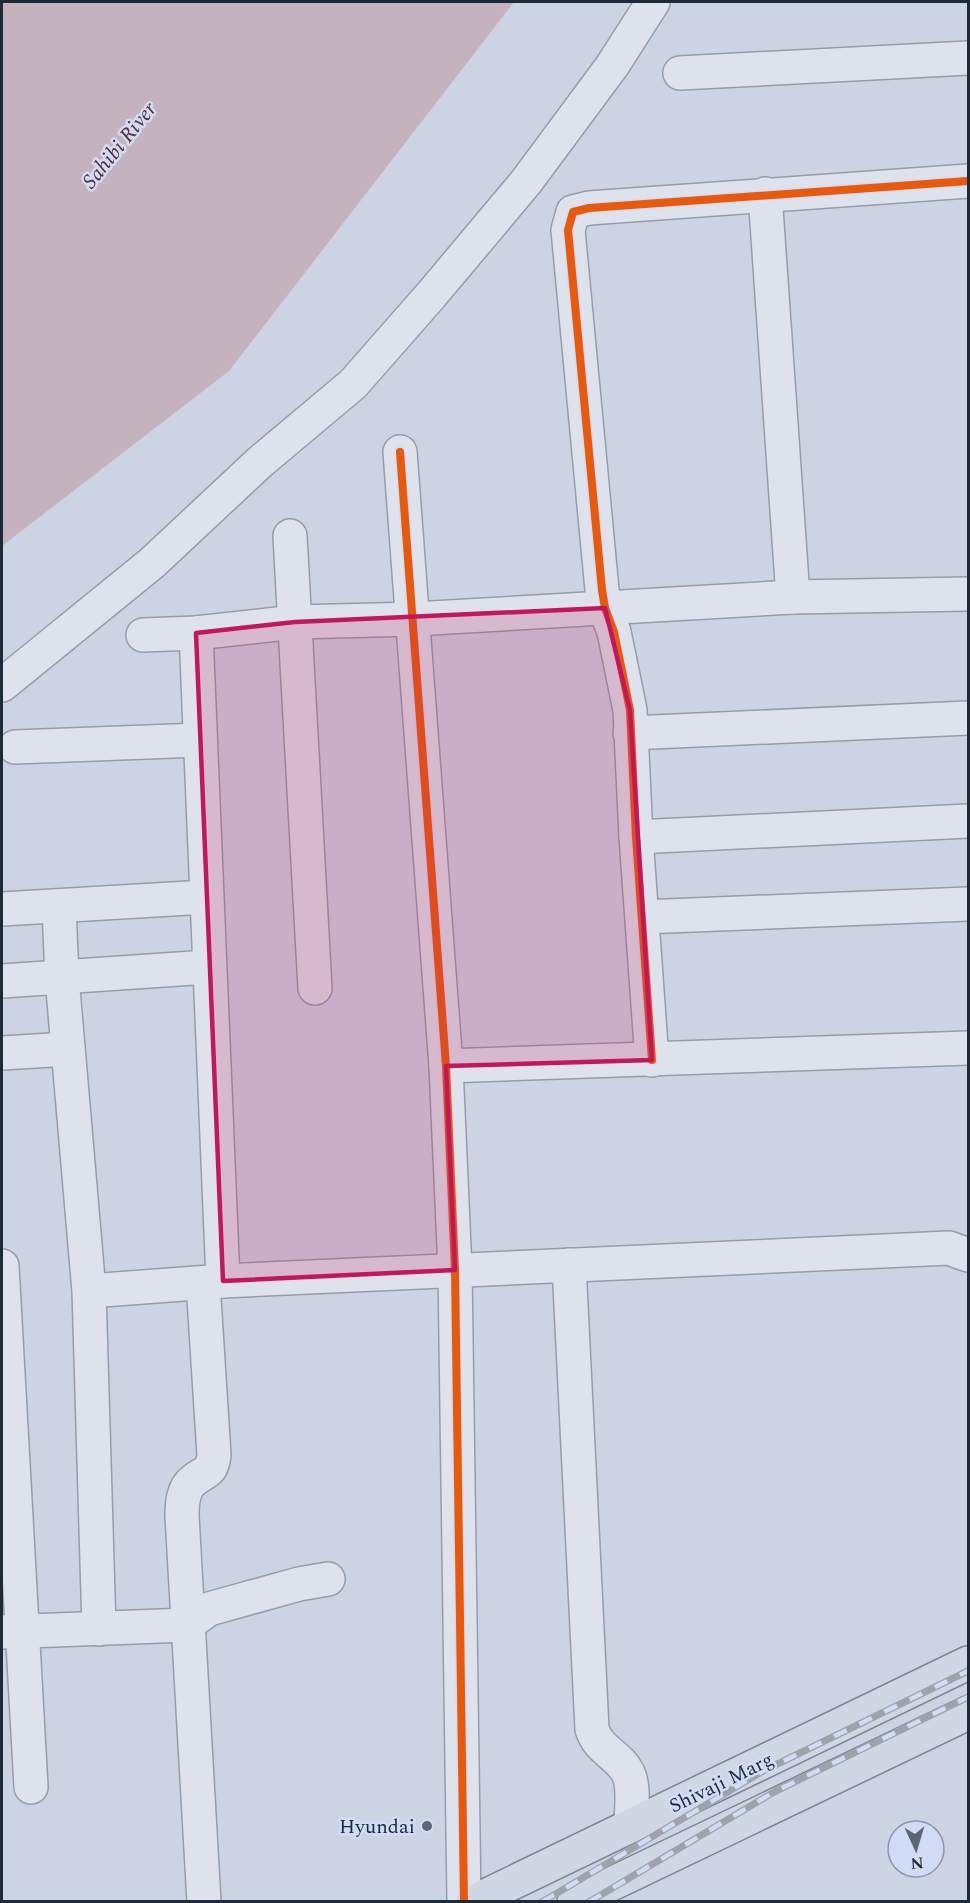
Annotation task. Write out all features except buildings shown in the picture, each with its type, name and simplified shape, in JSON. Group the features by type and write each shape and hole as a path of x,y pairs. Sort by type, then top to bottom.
{"main road":[{"name":"Shivaji Marg","path":"473,1902 969,1663"},
{"path":"574,1902 969,1713"}],"street":[{"path":"2,685 152,563 260,462 353,384 526,182 612,66 653,2"},
{"path":"680,73 969,58"},
{"path":"652,1060 636,837 630,710 614,632 605,608 602,590 568,230 569,220 573,212 589,208 969,181"},
{"path":"765,194 793,597"},
{"path":"400,452 446,1066 455,1270 464,1902"},
{"path":"290,536 315,988"},
{"path":"143,635 196,633 295,622 414,619 793,597 969,594"},
{"path":"196,633 208,967 214,1455 213,1465 207,1473 192,1481 182,1502 204,1902"},
{"path":"630,733 969,718"},
{"path":"15,747 200,740"},
{"path":"636,837 969,821"},
{"path":"2,909 206,897"},
{"path":"642,917 969,904"},
{"path":"58,907 89,1291 99,1629"},
{"path":"2,981 208,967"},
{"path":"446,1066 969,1047"},
{"path":"2,1053 68,1049"},
{"path":"89,1291 213,1282 949,1248 969,1255"},
{"path":"569,1265 592,1729 596,1739 627,1771 631,1783 631,1825"},
{"path":"2,1266 12,1632 31,1787"},
{"path":"12,1632 187,1625 209,1609 299,1584 328,1579"}],"highlighted area":[{"path":"605,608 630,710 652,1060 446,1066 455,1270 223,1281 196,633 295,622"}],"water":[{"name":"Sahibi River","path":"2,2 514,2 229,371 2,546"}],"railway":[{"path":"542,1902 763,1771 968,1671"},
{"path":"589,1902 774,1792 968,1697"}],"cycle path":[{"path":"652,1060 636,837 630,710 614,632 605,608 602,590 568,230 573,212 589,208 968,181"},
{"path":"400,452 446,1066 455,1270 464,1902"}],"place":[{"name":"Hyundai","path":"427,1826"}]}
